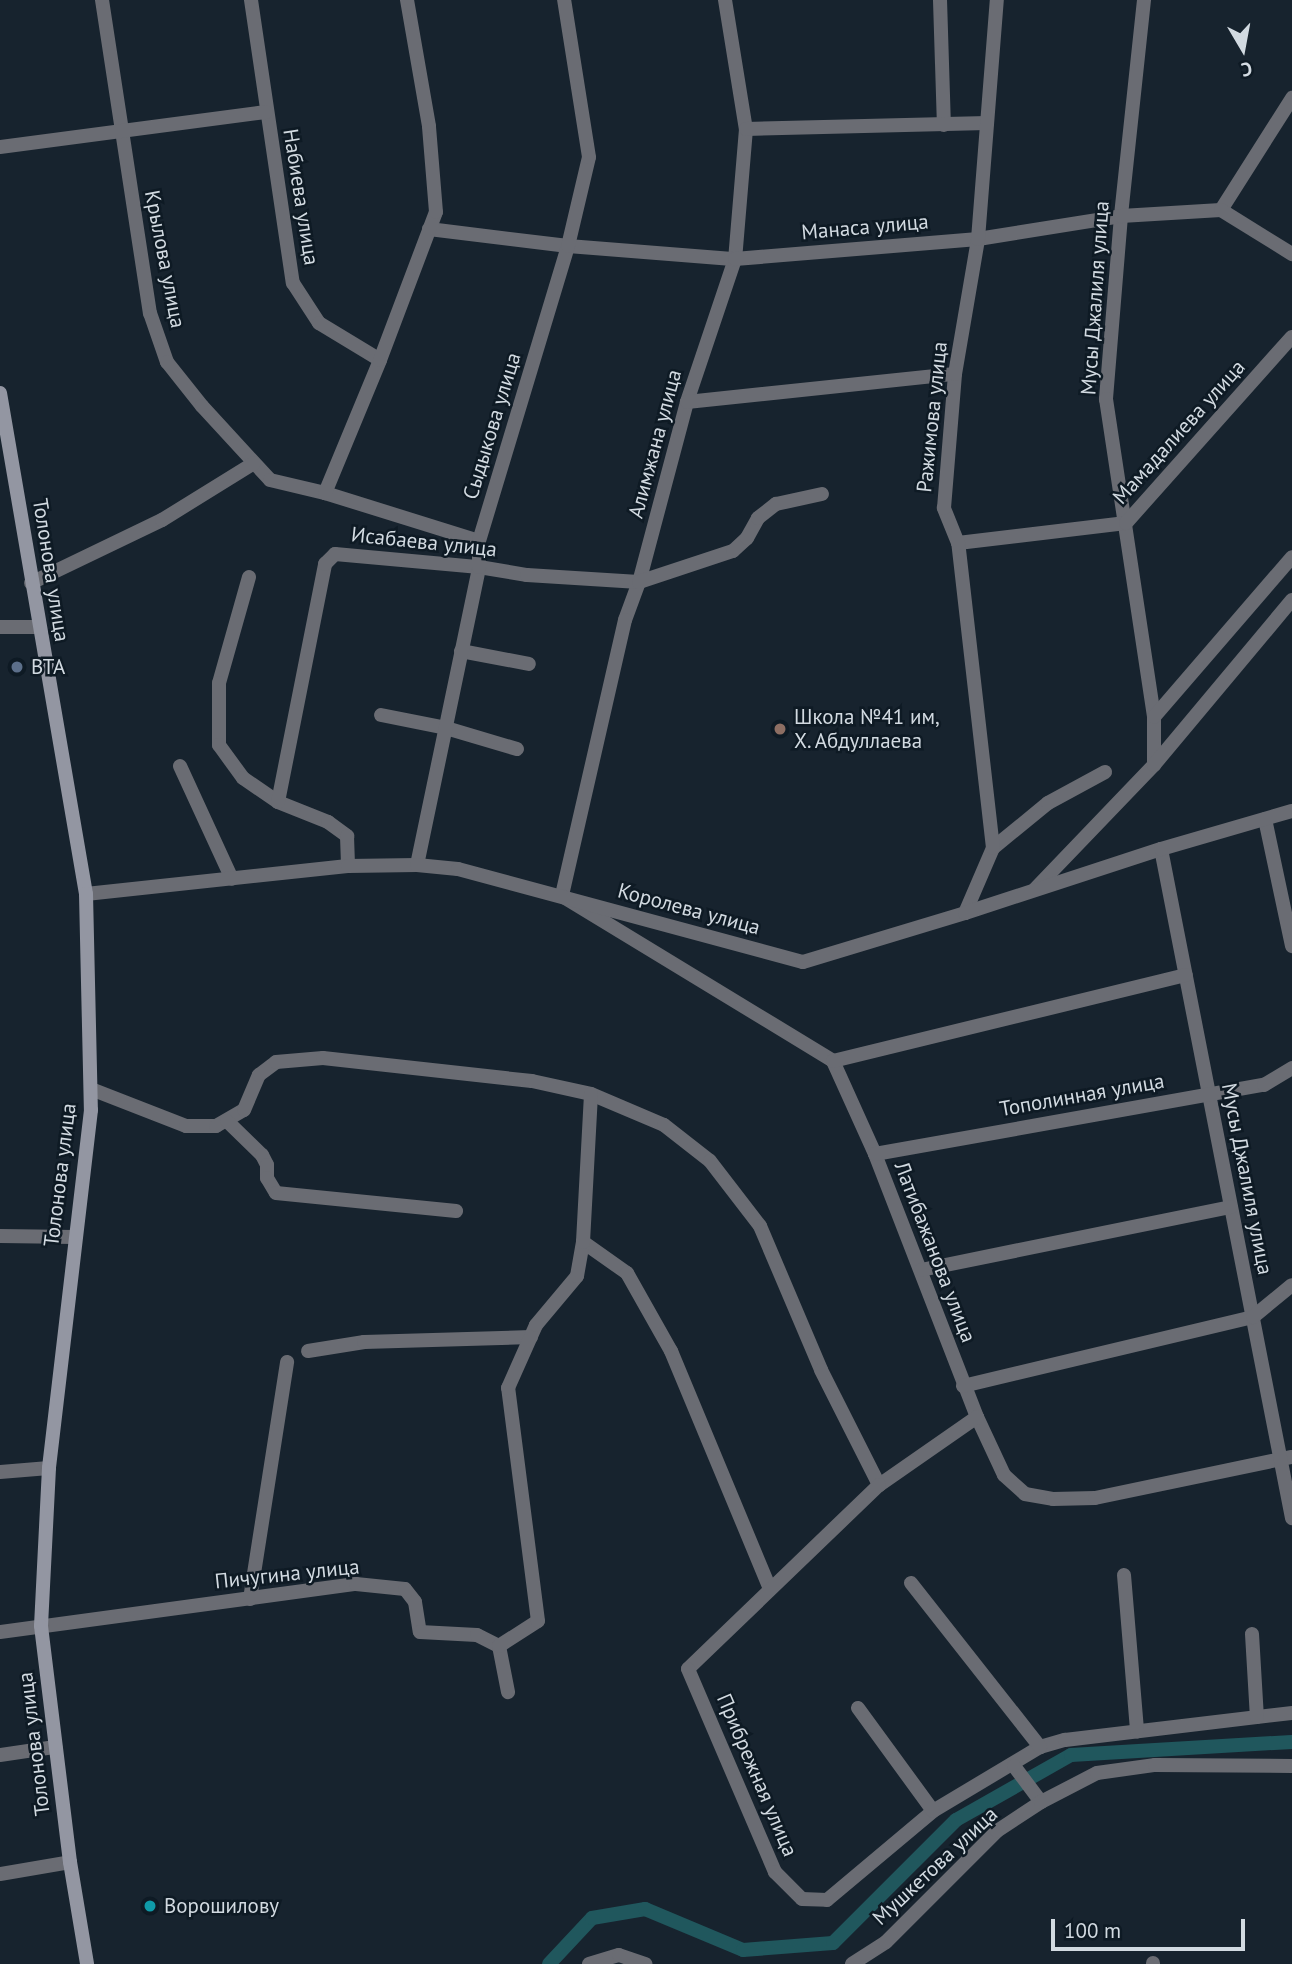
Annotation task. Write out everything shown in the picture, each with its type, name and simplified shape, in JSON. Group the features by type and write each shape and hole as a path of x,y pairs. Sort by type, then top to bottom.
{"main road":[{"name":"Толонова улица","path":"0,393 38,627 86,894 91,1110 49,1468 41,1626 70,1862 87,1964"}],"street":[{"name":"Крылова улица","path":"102,0 150,313 167,362 202,406 270,480 325,493 479,541"},
{"name":"Набиева улица","path":"251,0 293,283 319,323 380,360"},
{"path":"325,493 380,360 436,212 429,127 407,0"},
{"name":"Сыдыкова улица","path":"418,865 479,567 479,541 568,246 589,157 564,0"},
{"name":"Алимжана улица","path":"562,895 625,620 639,582 687,402 735,259 746,129 725,0"},
{"path":"940,0 944,125"},
{"name":"Ражимова улица","path":"965,913 993,848 958,542 944,508 955,374 978,239 997,0"},
{"name":"Мусы Джалиля улица","path":"1144,0 1121,216 1106,399 1154,717 1154,765"},
{"path":"1292,98 1222,210 1292,254"},
{"path":"0,146 266,112"},
{"path":"746,129 987,123"},
{"name":"Манаса улица","path":"429,229 568,246 735,259 978,239 1121,216 1222,210"},
{"name":"Мамадалиева улица","path":"958,542 1126,523 1292,337"},
{"path":"687,402 955,374"},
{"path":"31,583 162,520 254,463"},
{"path":"639,582 733,551 747,538 758,518 776,504 822,494"},
{"name":"Исабаева улица","path":"278,802 325,564 335,554 479,567 527,575 639,582"},
{"path":"1154,717 1292,557"},
{"path":"249,577 219,684 219,745 243,778 278,802 327,822 347,836 348,866"},
{"path":"1035,888 1154,765 1292,600"},
{"path":"0,627 38,627"},
{"path":"461,651 529,664"},
{"path":"381,715 446,728 517,749"},
{"path":"180,766 232,878"},
{"path":"993,848 1048,803 1105,772"},
{"name":"Королева улица","path":"86,894 348,866 418,865 458,869 803,961 1292,811"},
{"path":"1265,819 1292,946"},
{"name":"Мусы Джалиля улица","path":"1161,849 1253,1317 1286,1458 1292,1518"},
{"path":"562,895 834,1061 1186,975"},
{"path":"91,1089 187,1126 216,1126 244,1110 259,1075 275,1062 323,1058 532,1082 591,1094 663,1125 710,1161 760,1226 821,1370 879,1485"},
{"name":"Латибажанова улица","path":"834,1061 875,1154 963,1386 1004,1475 1026,1494 1053,1499 1095,1498 1286,1458"},
{"name":"Тополинная улица","path":"875,1154 1264,1085 1292,1068"},
{"path":"508,1692 499,1646 538,1621 508,1388 536,1325 578,1276 583,1242 591,1094"},
{"path":"227,1121 262,1155 267,1178 276,1194 456,1211"},
{"path":"921,1270 1231,1207"},
{"path":"0,1236 74,1237"},
{"path":"583,1242 627,1273 671,1351 770,1589"},
{"path":"963,1386 1253,1317 1292,1285"},
{"path":"308,1351 364,1342 531,1337"},
{"path":"250,1599 287,1362"},
{"name":"Прибрежная улица","path":"977,1417 879,1485 688,1669 775,1872 802,1899 827,1900 933,1811 1014,1766 1040,1747 1065,1740 1292,1713"},
{"path":"0,1472 49,1468"},
{"path":"1124,1574 1137,1731"},
{"path":"911,1583 1040,1747"},
{"name":"Пичугина улица","path":"0,1632 356,1584 405,1589 415,1602 420,1632 477,1635 499,1646"},
{"path":"1252,1634 1257,1717"},
{"path":"858,1707 933,1811"},
{"path":"0,1755 55,1747"},
{"name":"Мушкетова улица","path":"852,1964 886,1942 997,1831 1041,1802 1097,1773 1155,1765 1292,1766"},
{"path":"1014,1766 1041,1802"},
{"path":"1270,1767 1292,1773"},
{"path":"0,1874 70,1862"},
{"path":"589,1964 619,1955 645,1964"}],"waterway":[{"path":"549,1964 592,1918 645,1909 743,1950 833,1943 956,1820 1071,1755 1292,1742"}],"place":[{"name":"BTA","path":"17,667"},
{"name":"Школа №41 им, Х. Абдуллаева","path":"780,729"},
{"name":"Ворошилову","path":"150,1906"}]}
